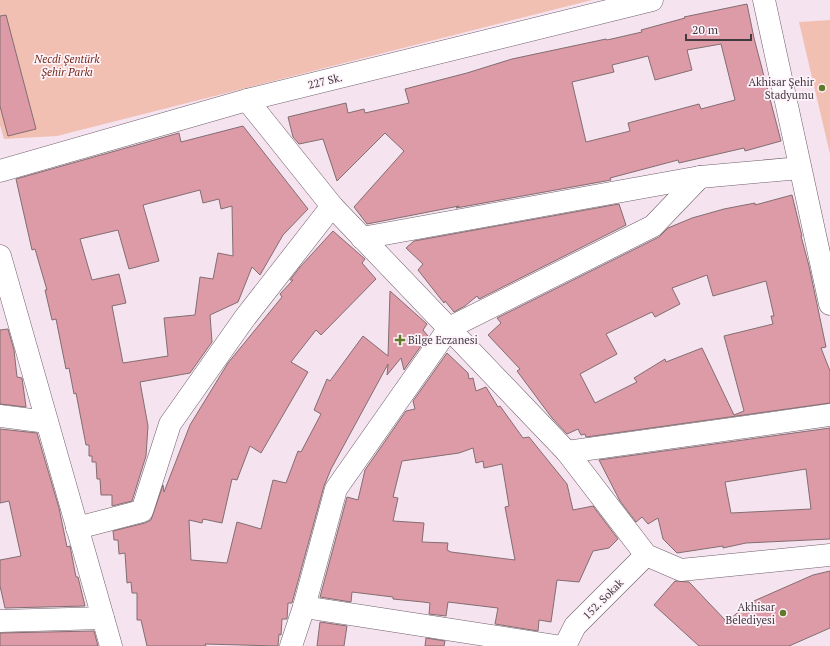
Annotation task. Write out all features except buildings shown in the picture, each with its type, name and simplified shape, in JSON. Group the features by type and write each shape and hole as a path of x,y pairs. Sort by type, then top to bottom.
{"street":[{"name":"227 Sk.","path":"0,171 247,100 652,0"},
{"path":"764,0 830,304"},
{"path":"247,100 332,206 568,452 646,555 681,570 830,555"},
{"path":"362,238 700,176 800,168"},
{"path":"291,646 304,606 336,489 449,328 653,226 700,176"},
{"path":"77,528 142,511 170,424 244,319 332,206"},
{"path":"0,256 110,646"},
{"path":"568,452 830,415"},
{"path":"0,416 47,422"},
{"name":"152. Sokak","path":"565,646 576,626 646,555"},
{"path":"304,606 556,646"},
{"path":"0,621 102,618"}],"green space":[{"name":"Necdi Şentürk Şehir Parkı","path":"0,0 592,0 57,136 4,139 0,125"},
{"name":"Akhisar Şehir Stadyumu","path":"830,20 830,154 799,22"}],"place":[{"name":"Akhisar Şehir Stadyumu","path":"822,88"},
{"name":"Bilge Eczanesi","path":"400,340"},
{"name":"Akhisar Belediyesi","path":"783,613"}]}
